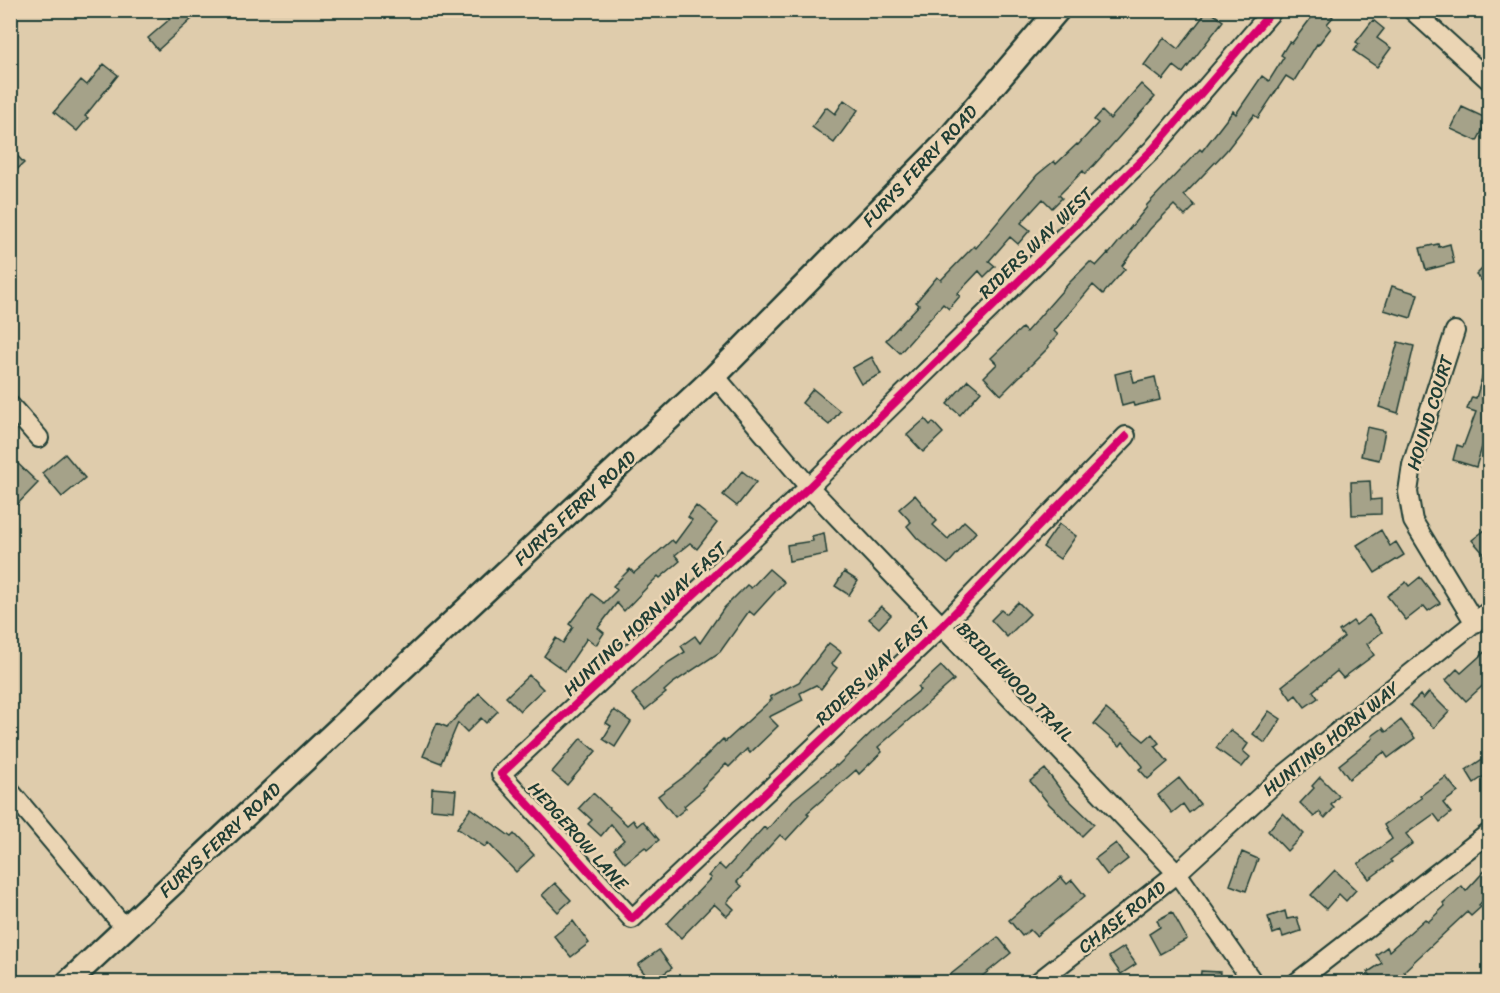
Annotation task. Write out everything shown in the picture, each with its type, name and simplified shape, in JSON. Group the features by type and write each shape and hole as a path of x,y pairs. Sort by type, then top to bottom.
{"main road":[{"name":"FURYS FERRY ROAD","path":"68,982 715,376 944,144 1058,10"}],"street":[{"name":"RIDERS WAY WEST","path":"809,487 1153,149 1273,10"},
{"path":"1412,10 1490,81"},
{"name":"HOUND COURT","path":"1455,331 1412,465 1408,492 1413,521 1475,623"},
{"name":"BRIDLEWOOD TRAIL","path":"715,376 809,487 1177,873 1253,982"},
{"path":"10,405 39,438"},
{"name":"RIDERS WAY EAST","path":"632,919 941,627 1126,436"},
{"name":"HUNTING HORN WAY EAST","path":"501,774 809,487"},
{"name":"HUNTING HORN WAY","path":"1177,873 1285,774 1490,610"},
{"name":"HEDGEROW LANE","path":"501,774 632,919"},
{"path":"10,791 125,928"},
{"path":"1297,982 1490,832"},
{"name":"CHASE ROAD","path":"1038,982 1177,873"}],"building":[{"path":"162,10 187,10 193,18 158,50 148,38 170,19"},
{"path":"1208,10 1223,21 1183,73 1174,66 1163,80 1144,65 1164,38 1178,49"},
{"path":"1317,10 1324,10 1333,17 1327,24 1331,28 1317,44 1294,81 1286,76 1258,118 1254,115 1226,151 1184,195 1195,206 1185,216 1174,205 1150,229 1122,266 1125,269 1103,294 1093,285 1054,331 1058,335 1049,347 1001,395 984,377 997,364 991,358 1022,328 1026,332 1090,262 1096,266 1109,254 1146,206 1200,149 1202,151 1233,111 1236,114 1262,76 1269,81 1284,57 1281,55 1289,42 1292,43"},
{"path":"1373,20 1384,29 1377,38 1391,48 1377,67 1354,51 1359,44 1356,42"},
{"path":"104,64 118,75 85,116 88,118 77,131 54,112 81,80 87,85"},
{"path":"1141,84 1155,97 1094,165 1085,174 1083,171 1059,195 1062,198 1052,208 1043,199 1021,223 1030,230 1018,244 1010,237 989,261 995,266 984,277 979,271 957,294 960,296 949,309 943,304 900,353 886,340 919,305 916,302 937,277 941,280 974,246 976,248 1037,175 1054,161 1056,164 1078,145 1098,123 1094,120 1102,111 1110,119"},
{"path":"844,100 858,110 834,143 812,127 826,107 835,114"},
{"path":"1462,107 1488,119 1477,141 1451,129"},
{"path":"10,148 24,163 10,176"},
{"path":"1438,244 1439,247 1450,244 1454,263 1426,270 1420,248"},
{"path":"1490,261 1490,289 1476,275"},
{"path":"1392,286 1418,294 1411,318 1384,310"},
{"path":"1398,342 1414,346 1398,413 1379,407"},
{"path":"872,357 881,374 861,384 852,368"},
{"path":"1487,361 1490,361 1490,438 1485,437 1476,467 1453,460 1457,445 1463,447 1476,412 1467,409 1472,397 1476,398"},
{"path":"1131,370 1134,382 1155,377 1160,400 1134,406 1133,403 1122,406 1115,374"},
{"path":"968,380 981,391 960,415 947,404"},
{"path":"813,389 840,411 829,425 802,403"},
{"path":"925,419 930,425 933,422 943,433 923,452 907,435"},
{"path":"1367,427 1385,431 1379,460 1361,456"},
{"path":"65,454 85,478 62,497 42,473"},
{"path":"10,456 38,483 10,512"},
{"path":"742,471 756,482 737,506 723,495"},
{"path":"1370,481 1371,500 1381,499 1381,514 1352,515 1351,482"},
{"path":"915,495 937,521 933,525 948,539 964,521 976,532 948,564 917,538 907,526 911,522 899,509"},
{"path":"696,506 717,523 697,549 690,543 675,555 680,561 660,578 658,576 624,611 617,603 598,628 604,633 596,645 587,638 565,671 544,656 556,638 563,643 573,627 569,624 592,594 604,603 617,590 613,586 630,569 634,573 672,540 675,543 692,520 688,517"},
{"path":"1059,524 1076,536 1060,559 1043,547"},
{"path":"1490,526 1490,561 1472,540"},
{"path":"1381,530 1390,546 1396,542 1404,555 1375,573 1357,545"},
{"path":"824,533 827,554 789,561 787,545 813,541 812,536"},
{"path":"769,569 784,582 754,615 749,611 720,652 673,683 664,691 666,693 645,710 632,694 669,662 685,652 681,646 695,636 700,643 724,608 747,585 751,588"},
{"path":"844,572 858,581 849,595 835,586"},
{"path":"1420,577 1440,603 1428,611 1424,606 1406,620 1387,596 1406,582 1409,586"},
{"path":"1018,602 1030,614 1007,637 991,620 1001,610 1006,614"},
{"path":"881,606 891,615 879,628 869,619"},
{"path":"1369,615 1382,632 1367,644 1374,655 1343,678 1337,671 1313,691 1318,698 1305,707 1296,695 1291,699 1282,686 1344,637 1339,631 1353,621 1356,625"},
{"path":"829,643 841,652 832,664 837,668 821,689 816,685 800,693 803,700 769,717 778,726 750,753 747,749 729,767 726,764 675,817 658,796 689,773 723,739 725,742 772,699 770,697 799,682"},
{"path":"1490,647 1490,679 1466,701 1446,680 1457,669 1461,673"},
{"path":"941,666 954,680 878,747 882,752 859,774 856,770 807,813 809,815 786,840 780,835 737,882 742,886 727,902 734,909 727,916 714,904 681,938 667,924 711,878 708,876 719,864 725,870 764,827 767,830 793,800 837,766 880,724 920,690 918,687"},
{"path":"529,675 543,689 520,711 506,697"},
{"path":"1429,692 1449,712 1434,728 1410,705 1420,695 1423,699"},
{"path":"479,693 498,711 486,723 481,718 467,732 458,723 441,763 423,756 437,723 447,727"},
{"path":"1106,709 1144,741 1152,734 1159,743 1155,746 1168,762 1148,779 1139,769 1143,766 1123,742 1120,746 1094,724"},
{"path":"614,710 631,722 615,747 603,739 611,726 606,723"},
{"path":"1269,711 1281,719 1265,743 1253,734"},
{"path":"1401,720 1415,738 1388,758 1384,752 1349,779 1339,765 1383,728 1386,732"},
{"path":"1230,730 1248,744 1243,751 1250,757 1242,767 1216,748"},
{"path":"581,738 596,751 567,785 552,772"},
{"path":"1490,754 1490,772 1474,783 1466,770"},
{"path":"1045,769 1067,798 1094,824 1082,836 1049,804 1030,781"},
{"path":"1320,777 1339,796 1331,805 1334,808 1325,818 1319,812 1314,817 1300,803 1314,788 1312,786"},
{"path":"1446,777 1458,792 1443,803 1451,813 1440,822 1434,814 1406,834 1413,843 1369,879 1358,864 1392,839 1384,825 1422,798 1420,796"},
{"path":"1179,778 1200,804 1189,813 1183,804 1172,813 1158,795"},
{"path":"432,788 456,790 454,811 431,809"},
{"path":"593,793 627,825 633,820 637,826 643,821 659,840 647,850 645,847 625,863 614,849 624,840 611,824 601,836 588,824 592,820 579,808"},
{"path":"471,808 511,837 514,834 534,855 516,872 488,843 485,847 457,828"},
{"path":"1283,813 1304,834 1287,851 1268,831"},
{"path":"1116,843 1128,859 1107,875 1095,859"},
{"path":"1242,852 1258,859 1246,891 1230,885"},
{"path":"1490,865 1490,893 1479,905 1481,907 1471,916 1467,912 1404,971 1406,974 1394,982 1375,982 1368,972 1382,963 1376,955 1387,947 1389,951 1425,919 1428,922 1445,906 1443,903 1462,886 1466,891"},
{"path":"1335,870 1356,890 1346,901 1339,894 1326,909 1311,895"},
{"path":"1061,877 1067,884 1072,880 1085,896 1036,936 1030,930 1022,936 1009,920"},
{"path":"555,883 571,900 558,912 542,895"},
{"path":"1285,911 1287,919 1297,917 1301,931 1283,937 1281,931 1273,934 1268,917"},
{"path":"1172,912 1187,939 1160,954 1149,934 1160,927 1157,920"},
{"path":"573,921 589,943 571,957 554,936"},
{"path":"998,937 1011,953 975,982 941,982"},
{"path":"1124,947 1136,964 1121,974 1109,957"},
{"path":"659,950 672,968 651,982 638,965"},
{"path":"1201,971 1220,972 1219,982 1200,982"}],"cycle path":[{"path":"1126,436 941,627 632,919 501,774 809,487 1153,149 1273,10"}]}
